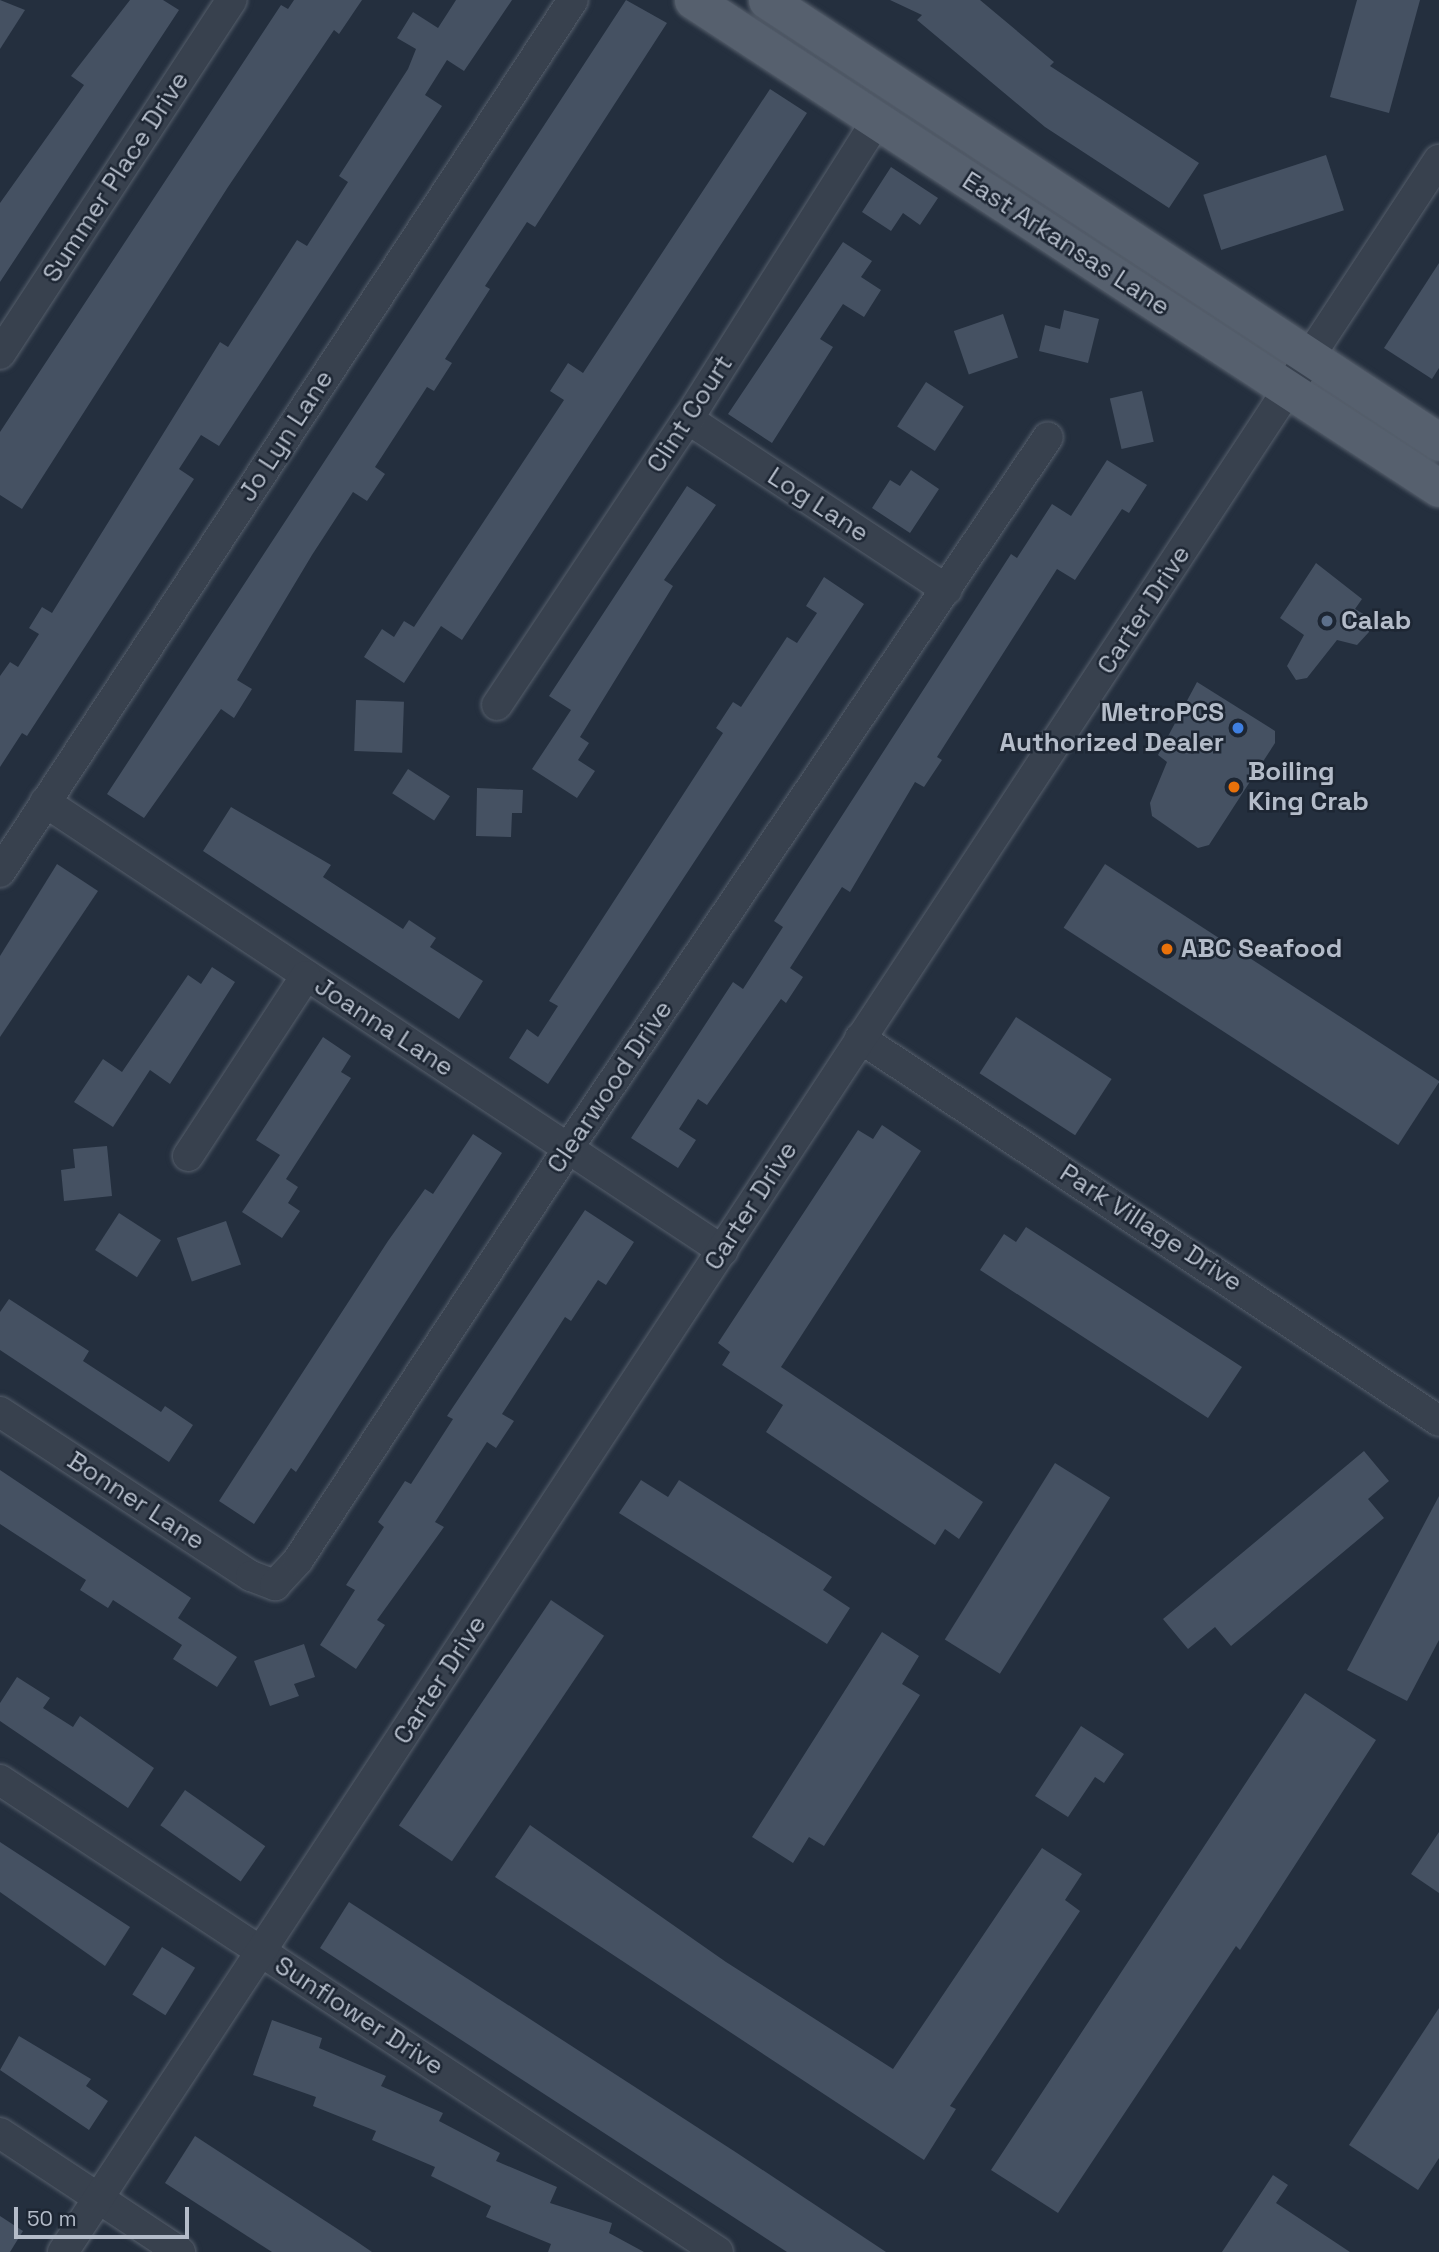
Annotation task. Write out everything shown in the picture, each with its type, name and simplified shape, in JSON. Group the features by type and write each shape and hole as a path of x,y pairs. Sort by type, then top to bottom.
{"main road":[{"name":"East Arkansas Lane","path":"693,0 1439,488"},
{"name":"East Arkansas Lane","path":"767,0 1439,442"}],"street":[{"name":"Summer Place Drive","path":"0,354 232,0"},
{"name":"Jo Lyn Lane","path":"0,872 573,0"},
{"name":"Clint Court","path":"497,705 688,419 878,119"},
{"name":"Carter Drive","path":"64,2252 1439,160"},
{"name":"Log Lane","path":"688,419 947,590"},
{"name":"Clearwood Drive","path":"275,1586 298,1560 569,1147 1048,437"},
{"name":"Joanna Lane","path":"45,802 723,1251"},
{"path":"188,1156 306,976"},
{"name":"Park Village Drive","path":"860,1038 1439,1421"},
{"name":"Bonner Lane","path":"0,1412 251,1576 275,1586"},
{"name":"Sunflower Drive","path":"0,1780 718,2252"},
{"path":"0,2133 180,2252"}],"building":[{"path":"0,0 25,10 0,49"},
{"path":"130,0 163,0 179,10 0,282 0,203 84,85 71,76"},
{"path":"294,0 362,0 339,34 334,30 228,187 22,509 0,495 0,432 281,5 288,9"},
{"path":"456,0 512,0 464,71 447,60 425,95 442,106 219,446 201,435 179,469 194,479 27,736 22,733 0,767 0,676 10,662 18,667 39,634 29,628 42,607 52,613 220,342 228,347 297,240 307,246 348,182 339,176 408,69 416,49 397,38 413,12 438,28"},
{"path":"626,0 667,23 535,227 527,222 485,286 490,289 445,359 452,363 434,391 427,387 375,467 385,474 367,501 353,492 312,555 237,680 252,689 234,718 221,709 144,818 107,794"},
{"path":"890,0 980,0 1054,62 1050,66 1199,163 1169,208 1045,127 917,20 922,15"},
{"path":"1357,0 1420,0 1389,113 1330,97"},
{"path":"770,89 807,113 462,640 441,626 404,683 364,657 382,629 394,637 404,621 414,627 564,400 550,391 568,363 583,373"},
{"path":"1326,155 1344,210 1221,250 1203,195"},
{"path":"891,167 938,198 920,225 903,213 891,231 862,212"},
{"path":"843,242 872,261 861,277 881,290 864,317 843,304 820,339 833,347 772,443 728,414"},
{"path":"1439,263 1439,368 1432,379 1384,348"},
{"path":"1064,310 1099,319 1088,363 1039,351 1045,325 1060,329"},
{"path":"1003,314 1018,357 969,374 954,331"},
{"path":"926,382 964,407 935,451 897,426"},
{"path":"1142,391 1154,442 1122,449 1110,398"},
{"path":"1107,460 1147,485 1129,513 1122,509 1075,580 1057,569 937,757 942,760 924,787 915,782 850,892 842,887 790,968 803,977 786,1003 781,999 707,1105 698,1099 679,1129 696,1140 678,1168 631,1138 733,982 743,989 783,927 774,921 1011,554 1017,558 1052,504 1071,516"},
{"path":"911,470 939,489 910,533 872,508 890,480 900,486"},
{"path":"687,486 716,505 664,580 673,586 580,737 589,743 578,760 595,771 577,798 532,769 571,710 549,696"},
{"name":"Calab","path":"1316,563 1362,599 1355,609 1367,616 1369,632 1357,645 1337,640 1307,678 1296,680 1287,666 1304,635 1280,618"},
{"path":"824,577 864,604 548,1084 509,1058 527,1029 538,1037 558,1006 549,1001 723,733 716,728 733,702 741,707 787,637 797,643 817,613 806,606"},
{"path":"1197,682 1275,731 1275,743 1209,845 1198,848 1152,816 1150,803 1167,762 1158,755"},
{"path":"356,700 404,702 402,753 354,751"},
{"path":"408,769 450,796 434,821 392,793"},
{"path":"477,788 523,790 522,813 512,813 511,837 476,836"},
{"path":"231,807 331,865 323,877 403,929 409,920 436,938 430,947 483,981 459,1019 203,851"},
{"path":"57,864 98,891 0,1037 0,956"},
{"path":"1105,864 1439,1081 1398,1145 1064,928"},
{"path":"212,967 235,982 170,1084 150,1070 113,1127 74,1102 103,1059 122,1072 188,975 201,984"},
{"path":"1016,1017 1112,1079 1075,1135 980,1073"},
{"path":"323,1037 351,1056 341,1072 351,1078 286,1179 298,1187 288,1203 300,1211 282,1238 242,1212 280,1155 256,1140"},
{"path":"882,1125 921,1151 781,1367 983,1502 959,1539 945,1529 935,1545 766,1432 783,1405 722,1365 730,1352 718,1343 858,1130 873,1139"},
{"path":"473,1134 502,1153 296,1472 291,1468 254,1524 219,1501 388,1241 425,1189 433,1194"},
{"path":"107,1146 112,1196 64,1201 61,1170 75,1168 73,1149"},
{"path":"585,1210 634,1242 606,1285 598,1280 571,1321 565,1317 502,1414 514,1421 496,1448 487,1442 435,1522 444,1527 377,1620 385,1625 356,1669 320,1645 355,1590 346,1585 384,1527 378,1522 405,1481 411,1484 453,1419 447,1416"},
{"path":"119,1213 161,1240 137,1277 95,1250"},
{"path":"226,1221 241,1264 192,1281 177,1238"},
{"path":"1026,1227 1242,1367 1208,1418 980,1270 1004,1234 1016,1242"},
{"path":"9,1299 89,1351 83,1361 161,1412 165,1406 193,1425 169,1462 0,1350 0,1312"},
{"path":"1364,1451 1389,1481 1368,1499 1384,1518 1231,1646 1215,1627 1188,1649 1163,1619"},
{"path":"1055,1463 1110,1497 1000,1674 945,1639"},
{"path":"0,1470 191,1598 178,1618 237,1657 217,1687 173,1659 182,1645 113,1600 108,1608 80,1590 86,1580 0,1524"},
{"path":"641,1480 668,1497 679,1480 832,1577 823,1590 850,1608 827,1644 619,1513"},
{"path":"1439,1496 1439,1640 1407,1701 1347,1670"},
{"path":"551,1600 604,1636 452,1861 399,1825"},
{"path":"882,1632 919,1656 902,1684 920,1695 824,1846 809,1837 793,1863 752,1837"},
{"path":"304,1644 315,1677 294,1684 299,1696 270,1706 254,1661"},
{"path":"17,1677 50,1698 43,1708 73,1727 80,1716 154,1768 128,1808 0,1721 0,1703"},
{"path":"1305,1693 1376,1740 1240,1950 1236,1946 1058,2213 991,2170"},
{"path":"1081,1726 1124,1754 1104,1783 1095,1777 1068,1817 1035,1796"},
{"path":"185,1790 265,1846 241,1881 160,1825"},
{"path":"530,1825 726,1962 893,2069 1042,1848 1082,1874 1065,1900 1080,1911 950,2106 956,2109 924,2160 495,1877"},
{"path":"1439,1832 1439,1893 1411,1874"},
{"path":"0,1842 130,1927 105,1966 0,1892"},
{"path":"349,1902 886,2252 787,2252 320,1948"},
{"path":"162,1947 195,1968 165,2015 132,1994"},
{"path":"1439,2008 1439,2158 1418,2190 1349,2145"},
{"path":"272,2020 322,2038 319,2048 386,2076 381,2086 443,2113 439,2121 500,2153 496,2161 557,2187 550,2203 612,2223 609,2233 644,2252 548,2252 551,2244 486,2217 491,2206 431,2176 435,2167 372,2140 376,2131 313,2106 316,2097 253,2075"},
{"path":"19,2036 91,2079 86,2086 108,2101 89,2130 0,2070"},
{"path":"195,2136 372,2252 272,2252 165,2183"},
{"path":"1273,2175 1288,2185 1276,2203 1350,2252 1222,2252"},
{"path":"0,2216 23,2231 10,2252 0,2252"}],"place":[{"name":"Calab","path":"1327,621"},
{"name":"MetroPCS Authorized Dealer","path":"1238,728"},
{"name":"Boiling King Crab","path":"1234,787"},
{"name":"ABC Seafood","path":"1167,949"}]}
